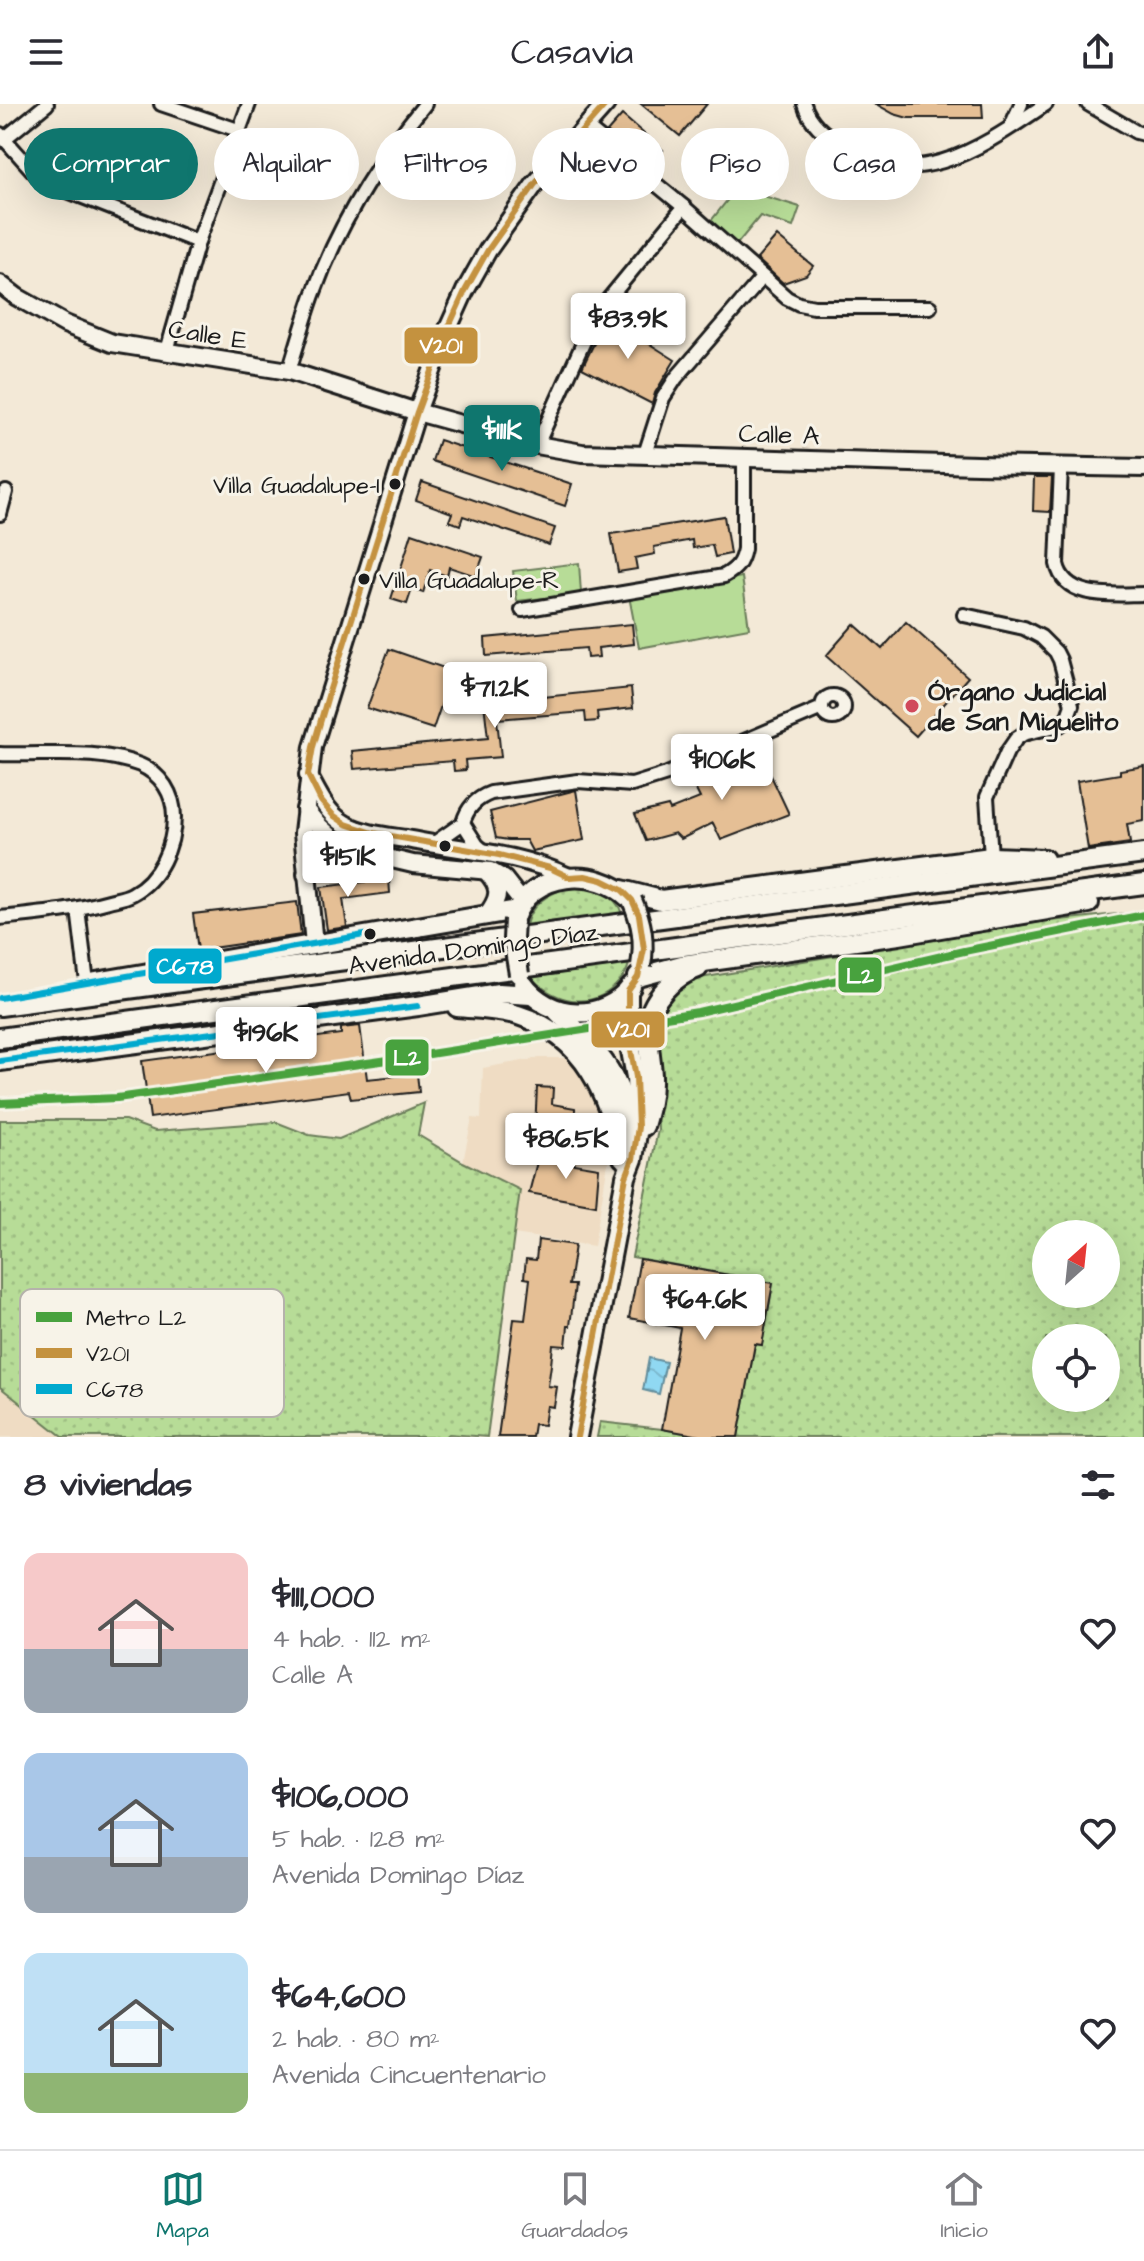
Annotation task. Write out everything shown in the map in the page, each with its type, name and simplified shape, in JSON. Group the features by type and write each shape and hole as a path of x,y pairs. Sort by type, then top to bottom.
{"main road":[{"path":"314,944 303,833 313,747 417,412 446,333 488,250 535,184 606,104"},
{"name":"Calle E","path":"0,284 65,324 112,343 289,371 417,412"},
{"name":"Calle A","path":"417,412 537,445 582,453 1144,468"},
{"path":"308,775 321,801 346,824 373,833 486,852 550,868 569,877"},
{"path":"305,809 331,837 358,851 413,864 484,870 504,879 518,911"},
{"path":"306,874 325,858 338,852 358,851"},
{"name":"Avenida Domingo Díaz","path":"0,1006 1144,854"},
{"path":"1086,862 991,857 661,900 627,895 602,880 585,876 569,877 540,887 518,911 513,939 519,974 531,995 557,1011 576,1013 596,1011 613,1003 636,978 682,965 1084,905 1144,886"},
{"path":"484,870 495,881 498,894 486,916"},
{"name":"Avenida Domingo Díaz","path":"0,1038 1144,886"},
{"path":"577,1437 627,1165 638,1127 636,1077 628,1035 636,978 644,949 639,915 627,895"},
{"path":"0,998 518,911"},
{"path":"627,1165 651,1104 648,1024 657,1001 671,982 690,971 719,961"},
{"path":"0,1061 499,993 531,995"},
{"path":"418,1006 508,1013 536,1022 556,1034 574,1049 601,1087 627,1165"},
{"path":"557,1011 592,1046 619,1086 626,1114 627,1165"}],"street":[{"path":"47,104 2,136 42,181 198,242"},
{"path":"161,104 232,128"},
{"path":"239,128 249,104"},
{"path":"289,371 314,293 349,213 398,136 425,104"},
{"path":"804,104 806,114 825,135 867,159 895,167 924,167 953,159 980,147 1046,104"},
{"path":"1009,128 1021,104"},
{"path":"1088,104 1144,134"},
{"path":"585,126 684,207 787,298 814,307 930,307"},
{"path":"167,351 214,197"},
{"path":"537,445 602,307 684,207"},
{"path":"645,454 663,398 676,378 762,278"},
{"path":"522,610 724,576 735,570 742,560 744,549 744,457"},
{"path":"1061,467 1059,575 1073,587 1091,593 1144,594"},
{"path":"0,514 6,492"},
{"path":"964,615 1024,628 1041,637 1060,660 1072,705 1060,725 1023,734 1007,752 987,797 991,857"},
{"path":"433,844 463,823 465,814 473,805 491,793 578,781 632,785 667,774 822,708"},
{"path":"0,754 97,755 140,765 162,779 174,804 174,829 167,854 152,878 132,895 78,909 0,918"},
{"path":"463,823 477,845 486,852"},
{"path":"78,909 87,983"}],"shaded area":[{"path":"539,1058 570,1058 599,1105 611,1145 594,1246 514,1234 519,1190 463,1162 472,1118 481,1119 483,1068"},
{"path":"0,1387 20,1403 20,1417 38,1417 63,1437 0,1437"}],"green space":[{"path":"728,200 777,200 800,207 793,227 760,216 733,249 707,226"},
{"path":"579,563 581,594 517,601 513,571"},
{"path":"742,577 749,628 639,648 629,596"},
{"path":"574,886 609,896 622,914 526,925 533,910 544,899"},
{"path":"1144,911 1144,1437 738,1437 755,1344 762,1345 773,1283 632,1257 658,1130 654,1018 682,981 1041,922"},
{"path":"629,964 624,976 605,994 584,1000 562,998 533,979 533,977"},
{"path":"424,1103 418,1135 463,1162 520,1190 487,1437 449,1434 445,1437 63,1437 38,1417 284,1417 284,1289 20,1289 20,1403 0,1387 0,1120 125,1120 155,1131 276,1122 309,1135 339,1139"},
{"path":"600,1422 662,1429 706,1437 597,1437"}],"water":[{"path":"649,1358 666,1362 659,1394 643,1390"}],"building":[{"path":"641,104 707,104 687,128 681,128 680,136"},
{"path":"876,104 982,104 983,118 908,118"},
{"path":"622,115 637,128 611,128"},
{"path":"777,236 813,266 806,275 783,283 757,259"},
{"path":"607,317 675,360 655,393 652,404 582,368"},
{"path":"439,440 572,484 565,506 432,461"},
{"path":"1034,477 1052,477 1050,512 1033,511"},
{"path":"422,482 555,528 549,545 463,516 460,525 449,521 452,513 416,500"},
{"path":"724,516 730,554 715,557 712,545 693,548 692,540 654,547 655,554 635,558 637,569 618,572 611,534"},
{"path":"412,533 483,557 476,576 449,567 447,576 430,570 423,593 412,589 407,604 391,599"},
{"name":"Órgano Judicial de San Miguelito","path":"906,622 968,677 916,736 826,656 854,624 882,649"},
{"path":"632,624 634,644 598,648 599,657 587,658 586,648 486,656 485,638"},
{"path":"389,649 453,671 433,729 367,708"},
{"path":"631,688 633,708 597,712 598,721 586,722 585,712 497,719 501,757 465,760 466,770 454,771 453,761 354,769 352,751 488,738 484,703"},
{"path":"758,748 789,814 721,840 713,823 681,839 675,833 646,841 635,814 668,806 670,810 700,798 694,786 702,771"},
{"path":"1144,766 1144,821 1127,824 1130,843 1088,849 1077,781 1120,774 1120,770"},
{"path":"576,790 584,840 532,851 526,840 496,838 490,812"},
{"path":"389,879 390,893 343,899 347,927 327,930 321,887"},
{"path":"297,902 301,935 198,950 193,914"},
{"path":"360,1026 367,1079 417,1074 419,1092 351,1099 349,1091 150,1118 142,1061 341,1034 341,1028"},
{"path":"537,1087 553,1088 552,1104 575,1108 575,1115 591,1114 603,1143 535,1130"},
{"path":"538,1158 599,1168 596,1205 529,1193"},
{"path":"538,1240 575,1245 569,1285 575,1285 566,1346 553,1345 548,1386 557,1387 554,1407 547,1406 544,1425 534,1424 532,1437 498,1437 514,1319 525,1320 530,1279 524,1278 526,1259 536,1260"},
{"path":"640,1259 773,1283 762,1345 755,1344 738,1437 706,1437 662,1429 680,1328 629,1318"}],"metro line":[{"name":"L2","path":"0,1103 117,1098 698,1012 964,951 1144,915"}],"transit line":[{"name":"V201","path":"577,1437 638,1127 636,1077 628,1035 628,991 638,977 644,949 639,915 632,900 622,890 602,880 585,876 569,877 550,868 499,855 373,833 346,824 321,801 308,775 330,689 417,412 446,333 488,250 535,184 606,104"},
{"name":"C678","path":"0,998 370,934"},
{"name":"C678","path":"0,1061 418,1006"}],"place":[{"name":"Villa Guadalupe-I","path":"395,484"},
{"name":"Villa Guadalupe-R","path":"364,579"},
{"name":"Órgano Judicial de San Miguelito","path":"912,706"}]}
